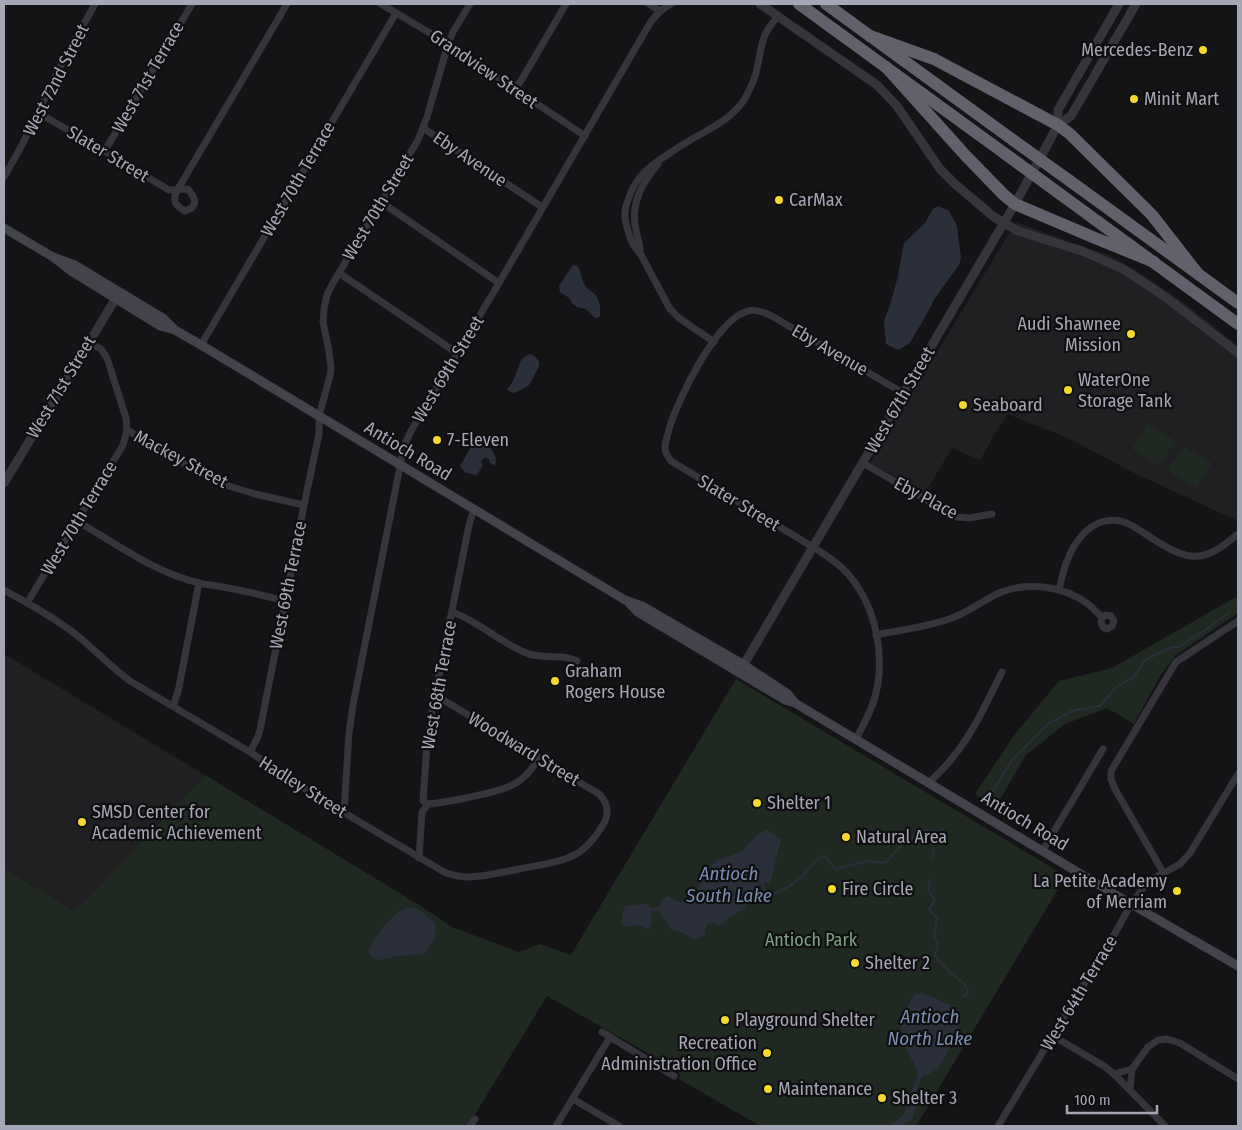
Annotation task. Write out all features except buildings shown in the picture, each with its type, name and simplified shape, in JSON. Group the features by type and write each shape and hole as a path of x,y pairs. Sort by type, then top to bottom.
{"highway":[{"path":"799,4 1238,324"},
{"path":"826,4 1238,303"},
{"path":"870,36 934,60 1058,125 1070,134 1152,215 1198,274"},
{"path":"886,68 1004,196 1016,204 1154,262"}],"main road":[{"name":"Antioch Road","path":"4,228 53,257 75,265 117,295 165,319 175,330 625,600 642,606 744,665 788,694 795,702 1131,904 1238,966"},
{"name":"Antioch Road","path":"625,600 639,613 784,700 795,702"}],"street":[{"name":"West 71st Terrace","path":"104,150 192,4"},
{"name":"Slater Street","path":"38,113 104,150 169,190 178,189 287,4"},
{"name":"Grandview Street","path":"382,4 448,44 585,136"},
{"name":"West 70th Street","path":"319,416 331,368 323,322 327,296 412,150 427,117 448,44 470,4"},
{"path":"515,89 566,4"},
{"path":"649,4 660,11"},
{"name":"West 69th Street","path":"344,812 349,733 353,705 404,446 650,23 665,6 671,4"},
{"path":"760,4 877,85 897,106 940,169 994,217 1018,230 1091,254 1123,269 1157,291 1238,353"},
{"name":"West 67th Street","path":"1058,125 1058,110 1119,4"},
{"name":"West 67th Street","path":"739,673 1016,204 1058,125 1071,116 1136,4"},
{"name":"West 72nd Street","path":"4,177 93,5"},
{"name":"West 70th Terrace","path":"201,345 396,12"},
{"path":"714,342 679,318 670,309 640,253 635,249 625,218 626,204 631,190 639,177 649,167 731,115 744,100 758,66 760,49 765,33 778,16"},
{"path":"1089,55 1101,63"},
{"name":"Eby Avenue","path":"422,128 542,207"},
{"path":"381,202 499,283"},
{"path":"339,274 457,353"},
{"name":"West 71st Street","path":"4,483 117,295"},
{"name":"Eby Avenue","path":"714,342 738,315 756,310 770,315 904,393"},
{"name":"Mackey Street","path":"89,342 101,349 107,358 126,418 127,430 140,439 229,486 304,505"},
{"name":"Slater Street","path":"714,342 692,375 680,400 666,442 667,456 682,469 837,563 855,583 869,607 880,663 875,696 856,739"},
{"name":"West 69th Terrace","path":"250,752 260,730 319,434 319,416"},
{"name":"West 70th Terrace","path":"27,604 123,445 127,430"},
{"name":"Eby Place","path":"863,463 956,517 969,518 992,514"},
{"name":"West 68th Terrace","path":"419,858 422,812 428,804 423,801 427,745 432,710 469,525 474,509"},
{"path":"1058,590 1070,554 1078,539 1084,532 1104,521 1113,520 1129,524 1174,550 1191,556 1209,554 1238,534"},
{"path":"77,521 150,564 170,573 199,583 285,601"},
{"path":"173,706 178,692 199,583"},
{"path":"876,635 951,618 969,611 1001,592 1024,586 1037,586 1058,590 1076,597 1102,617"},
{"name":"Hadley Street","path":"4,590 72,632 130,681 250,752 316,796 444,872 464,877 479,877 561,860 579,852 592,841 605,822 608,807"},
{"path":"452,612 465,617 529,654 565,657 578,661"},
{"path":"1163,872 1111,780 1111,771 1176,662 1238,621"},
{"path":"929,783 953,758 961,746 1002,672"},
{"name":"Woodward Street","path":"435,696 599,794 608,807"},
{"path":"1043,850 1102,749"},
{"path":"428,804 507,788 528,774 538,758"},
{"name":"West 64th Terrace","path":"998,1126 1054,1036 1131,904 1143,888 1163,872 1180,864 1190,853 1238,774"},
{"path":"602,1032 674,1076"},
{"path":"1054,1036 1114,1074 1165,1126"},
{"path":"556,1126 610,1037"},
{"path":"1130,1090 1132,1069 1152,1043 1167,1039 1180,1043 1238,1079"},
{"path":"1114,1074 1132,1069"},
{"path":"573,1098 620,1126"},
{"path":"470,1126 475,1119"}],"shaded area":[{"path":"1016,222 1109,255 1142,274 1191,308 1238,346 1238,521 1132,472 1070,439 1007,414 980,460 952,448 925,493 870,463"},
{"name":"SMSD Center for Academic Achievement","path":"4,654 205,775 75,911 4,868"}],"green space":[{"path":"1147,424 1175,441 1160,466 1132,449"},
{"path":"1183,446 1212,463 1197,488 1168,471"},
{"path":"1236,597 1238,613 1176,655 1160,676 1134,724 1107,708 1065,724 1026,755 995,808 975,794 1015,734 1059,681 1112,668"},
{"name":"Antioch Park","path":"736,679 1066,876 916,1126 760,1126 679,1079 680,1075 674,1068 547,996 468,1126 4,1126 4,868 75,911 205,775 424,908 452,927 519,952 540,944 571,955"}],"water":[{"path":"938,206 949,211 957,226 961,258 959,265 935,298 909,344 898,350 886,344 884,321 897,280 904,243 925,223 933,209"},
{"path":"573,265 577,266 586,286 598,298 600,317 595,318 586,309 577,307 560,292 559,286"},
{"path":"531,354 538,360 539,365 530,384 513,393 507,390 514,379 521,360"},
{"path":"475,440 484,443 491,449 496,461 495,466 489,462 490,460 484,458 481,462 483,465 477,475 466,473 460,466"},
{"name":"Antioch South Lake","path":"767,830 781,839 770,883 762,883 758,886 743,910 731,916 719,926 712,923 706,926 706,934 695,940 669,927 659,911 651,912 652,924 649,929 638,925 625,927 621,923 625,906 648,904 651,908 659,907 663,899 668,896 682,902 696,889 709,868 717,860 736,854 744,849 757,835"},
{"path":"408,907 422,912 436,925 435,938 427,951 424,954 398,956 380,960 373,959 368,952 374,940 397,914"},
{"name":"Antioch North Lake","path":"923,993 959,1011 959,1031 936,1070 922,1076 917,1090 918,1105 912,1120 900,1126 888,1126 899,1119 905,1112 916,1079 916,1069 901,1039 901,1025 905,1011 912,999 916,994"}],"waterway":[{"path":"986,802 1012,760 1048,724 1072,711 1100,706 1116,687 1134,677 1145,660 1172,647 1179,647 1229,613"},
{"path":"762,883 764,890 774,894 790,886 804,875 821,856 826,857 835,869 868,861 887,862 910,837 921,839 925,830 933,831 937,834"},
{"path":"933,858 937,834 943,830"},
{"path":"930,879 928,889 935,901 929,909 937,919 934,935 938,943 935,956 951,974 964,983 968,993 962,997"}],"place":[{"name":"Mercedes-Benz","path":"1203,50"},
{"name":"Minit Mart","path":"1134,99"},
{"name":"CarMax","path":"779,200"},
{"name":"Audi Shawnee Mission","path":"1131,334"},
{"name":"WaterOne Storage Tank","path":"1068,390"},
{"name":"Seaboard","path":"963,405"},
{"name":"7-Eleven","path":"437,440"},
{"name":"Graham Rogers House","path":"555,681"},
{"name":"Shelter 1","path":"757,803"},
{"name":"SMSD Center for Academic Achievement","path":"82,822"},
{"name":"Natural Area","path":"846,837"},
{"name":"Fire Circle","path":"832,889"},
{"name":"La Petite Academy of Merriam","path":"1177,891"},
{"name":"Shelter 2","path":"855,963"},
{"name":"Playground Shelter","path":"725,1020"},
{"name":"Recreation Administration Office","path":"767,1053"},
{"name":"Maintenance","path":"768,1089"},
{"name":"Shelter 3","path":"882,1098"}]}
